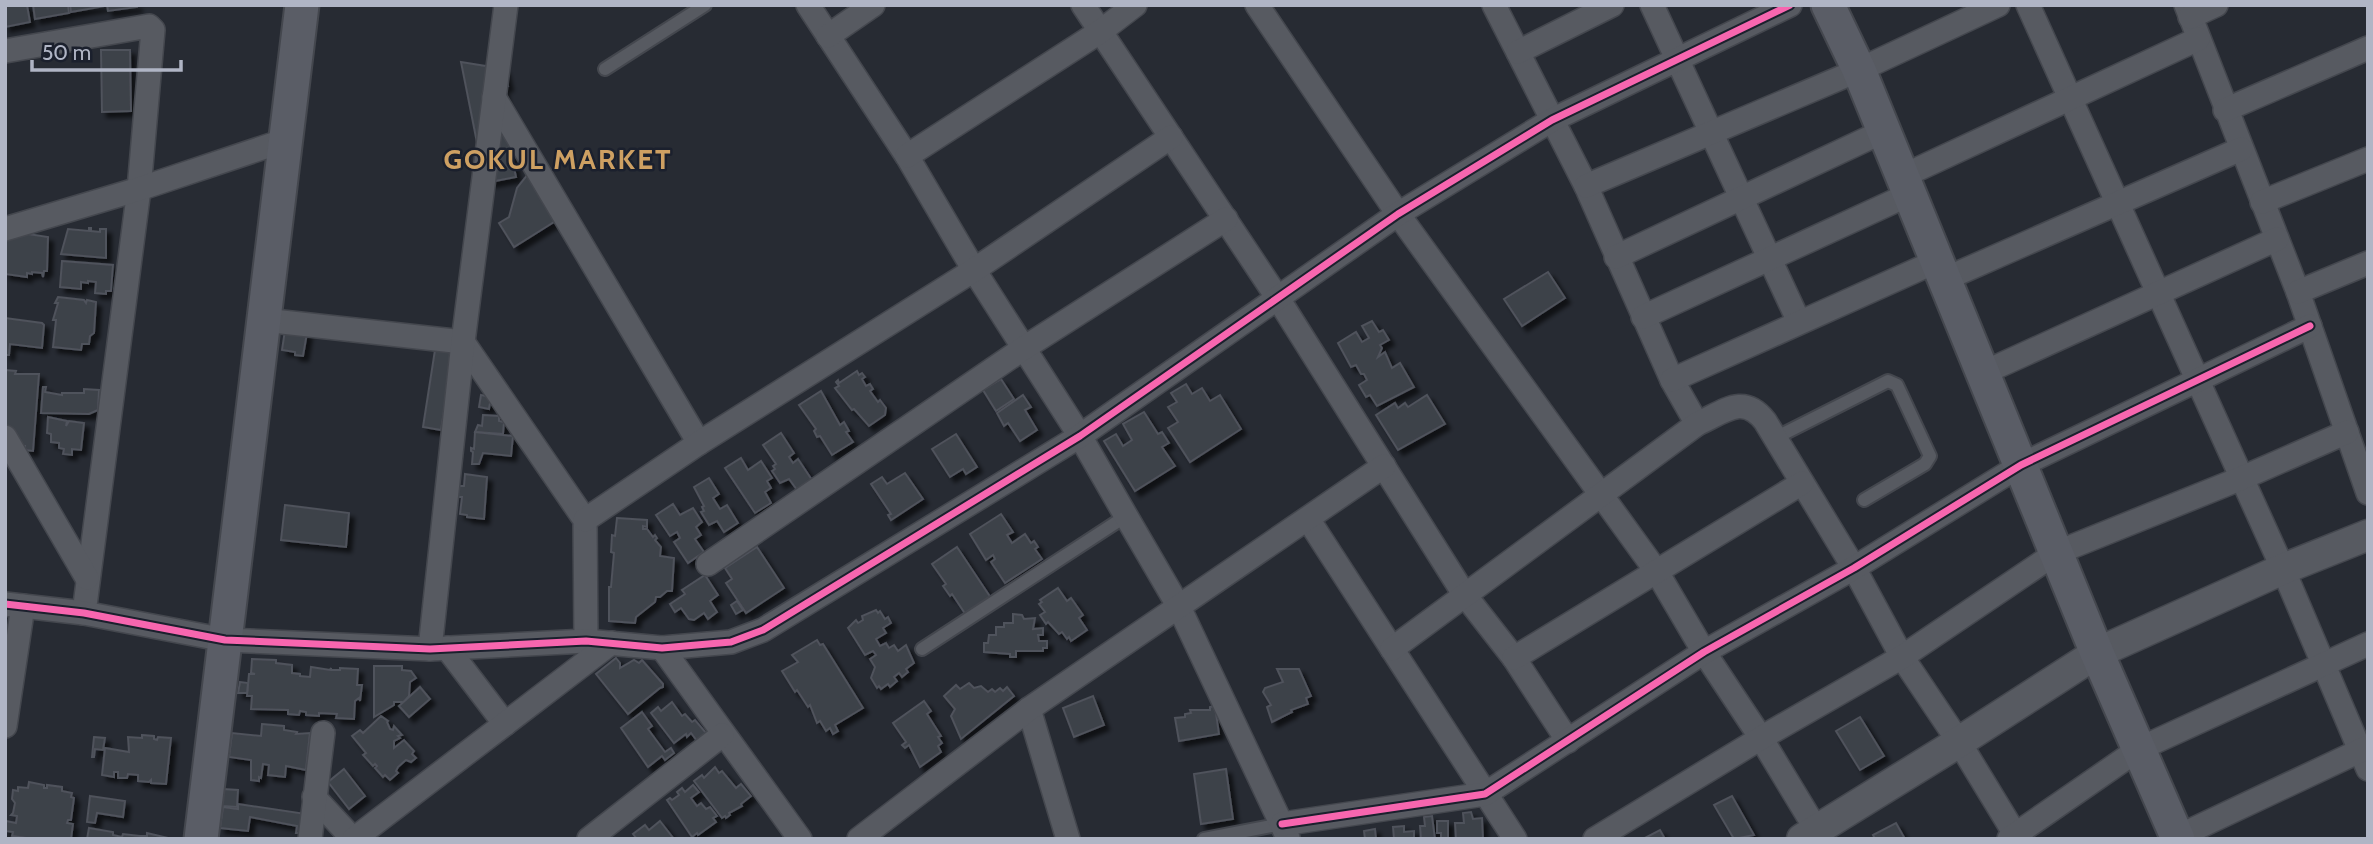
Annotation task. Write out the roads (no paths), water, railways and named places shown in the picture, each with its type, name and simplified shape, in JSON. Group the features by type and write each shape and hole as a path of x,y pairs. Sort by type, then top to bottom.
{"main road":[{"path":"201,839 302,5"},
{"path":"1828,5 1859,70 2097,653 2176,838"}],"street":[{"path":"505,724 438,649 463,342 506,5"},
{"path":"808,5 907,156 974,270 1080,436 1179,607 1285,831 1485,794 1704,652 1854,568 2021,465 2310,326"},
{"path":"828,36 873,5"},
{"path":"1083,5 1279,299 1464,594 1514,658 1569,741"},
{"path":"907,156 1101,31 1135,5"},
{"path":"1257,5 1398,214 1657,572 1704,652 1761,738 1814,836 2097,653 2283,569 2368,535"},
{"path":"1494,5 1586,186 1672,380 1698,424"},
{"path":"1518,52 1612,5"},
{"path":"1652,5 1799,322"},
{"path":"5,726 14,605 83,613 225,640 438,649 586,641 662,648 731,642 763,630 1080,436 1398,214 1552,120 1790,5"},
{"path":"1586,186 1859,70 1998,5"},
{"path":"2028,5 2365,756 2176,838"},
{"path":"2216,5 2188,11 2298,292 2368,493"},
{"path":"5,51 151,27 139,189 83,613"},
{"path":"1643,317 1768,259 2070,98 2198,38"},
{"path":"2225,110 2368,48"},
{"path":"494,97 699,443"},
{"path":"1616,257 1884,131"},
{"path":"585,520 699,443 974,270 1171,137"},
{"path":"5,229 139,189 286,140"},
{"path":"1672,380 1799,322 2118,204 2241,149"},
{"path":"2262,202 2368,159"},
{"path":"708,564 1024,348 1226,219"},
{"path":"1983,373 2277,239"},
{"path":"2298,292 2368,264"},
{"path":"264,320 463,342 585,520 586,641"},
{"path":"1391,649 1698,424 1739,404 1758,412 1775,438 1854,568 1902,657 1959,742 2014,837 2139,749 2368,644"},
{"path":"1595,839 1761,738 1902,657 2056,553 2242,478 2347,432"},
{"path":"5,437 87,578"},
{"path":"859,839 1028,709 1384,466"},
{"path":"1514,658 1802,483"},
{"path":"1308,519 1515,839"},
{"path":"314,797 353,839 611,643"},
{"path":"662,648 722,735 800,839"},
{"path":"1028,709 1068,839"},
{"path":"310,839 323,733"},
{"path":"589,839 722,735"}],"lane":[{"path":"604,69 705,5"},
{"path":"1775,438 1888,381 1893,382 1930,456 1925,464 1864,500"},
{"path":"922,649 1126,516"},
{"path":"1204,839 1285,831"}],"district":[{"name":"GOKUL MARKET","path":"558,159"}]}
